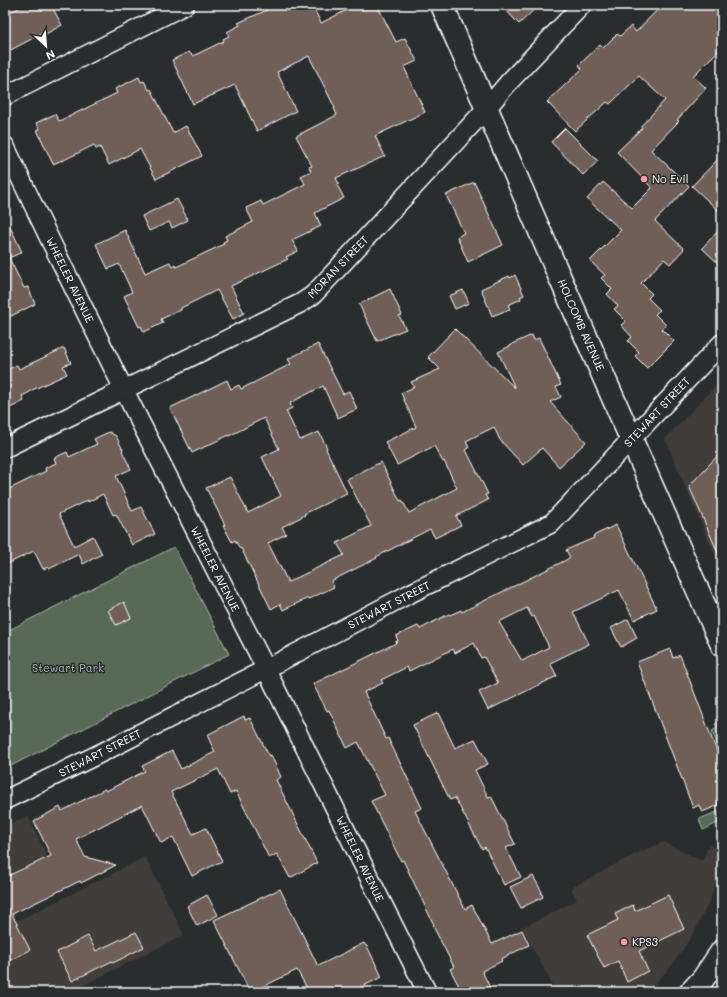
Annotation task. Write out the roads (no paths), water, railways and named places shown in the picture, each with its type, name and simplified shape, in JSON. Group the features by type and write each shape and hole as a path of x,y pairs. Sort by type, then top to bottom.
{"street":[{"path":"5,96 185,5"},
{"name":"HOLCOMB AVENUE","path":"442,5 560,279 722,645"},
{"name":"MORAN STREET","path":"5,448 301,303 313,295 508,83 582,5"},
{"name":"WHEELER AVENUE","path":"5,146 124,389 266,669 376,893 428,992"},
{"name":"STEWART STREET","path":"5,800 266,669 408,594 552,523 722,344"},
{"path":"691,992 704,979 722,950"}],"place":[{"name":"No Evil","path":"644,179"},
{"name":"KPS3","path":"624,942"}],"park label":[{"name":"Stewart Park","path":"68,668"}]}
